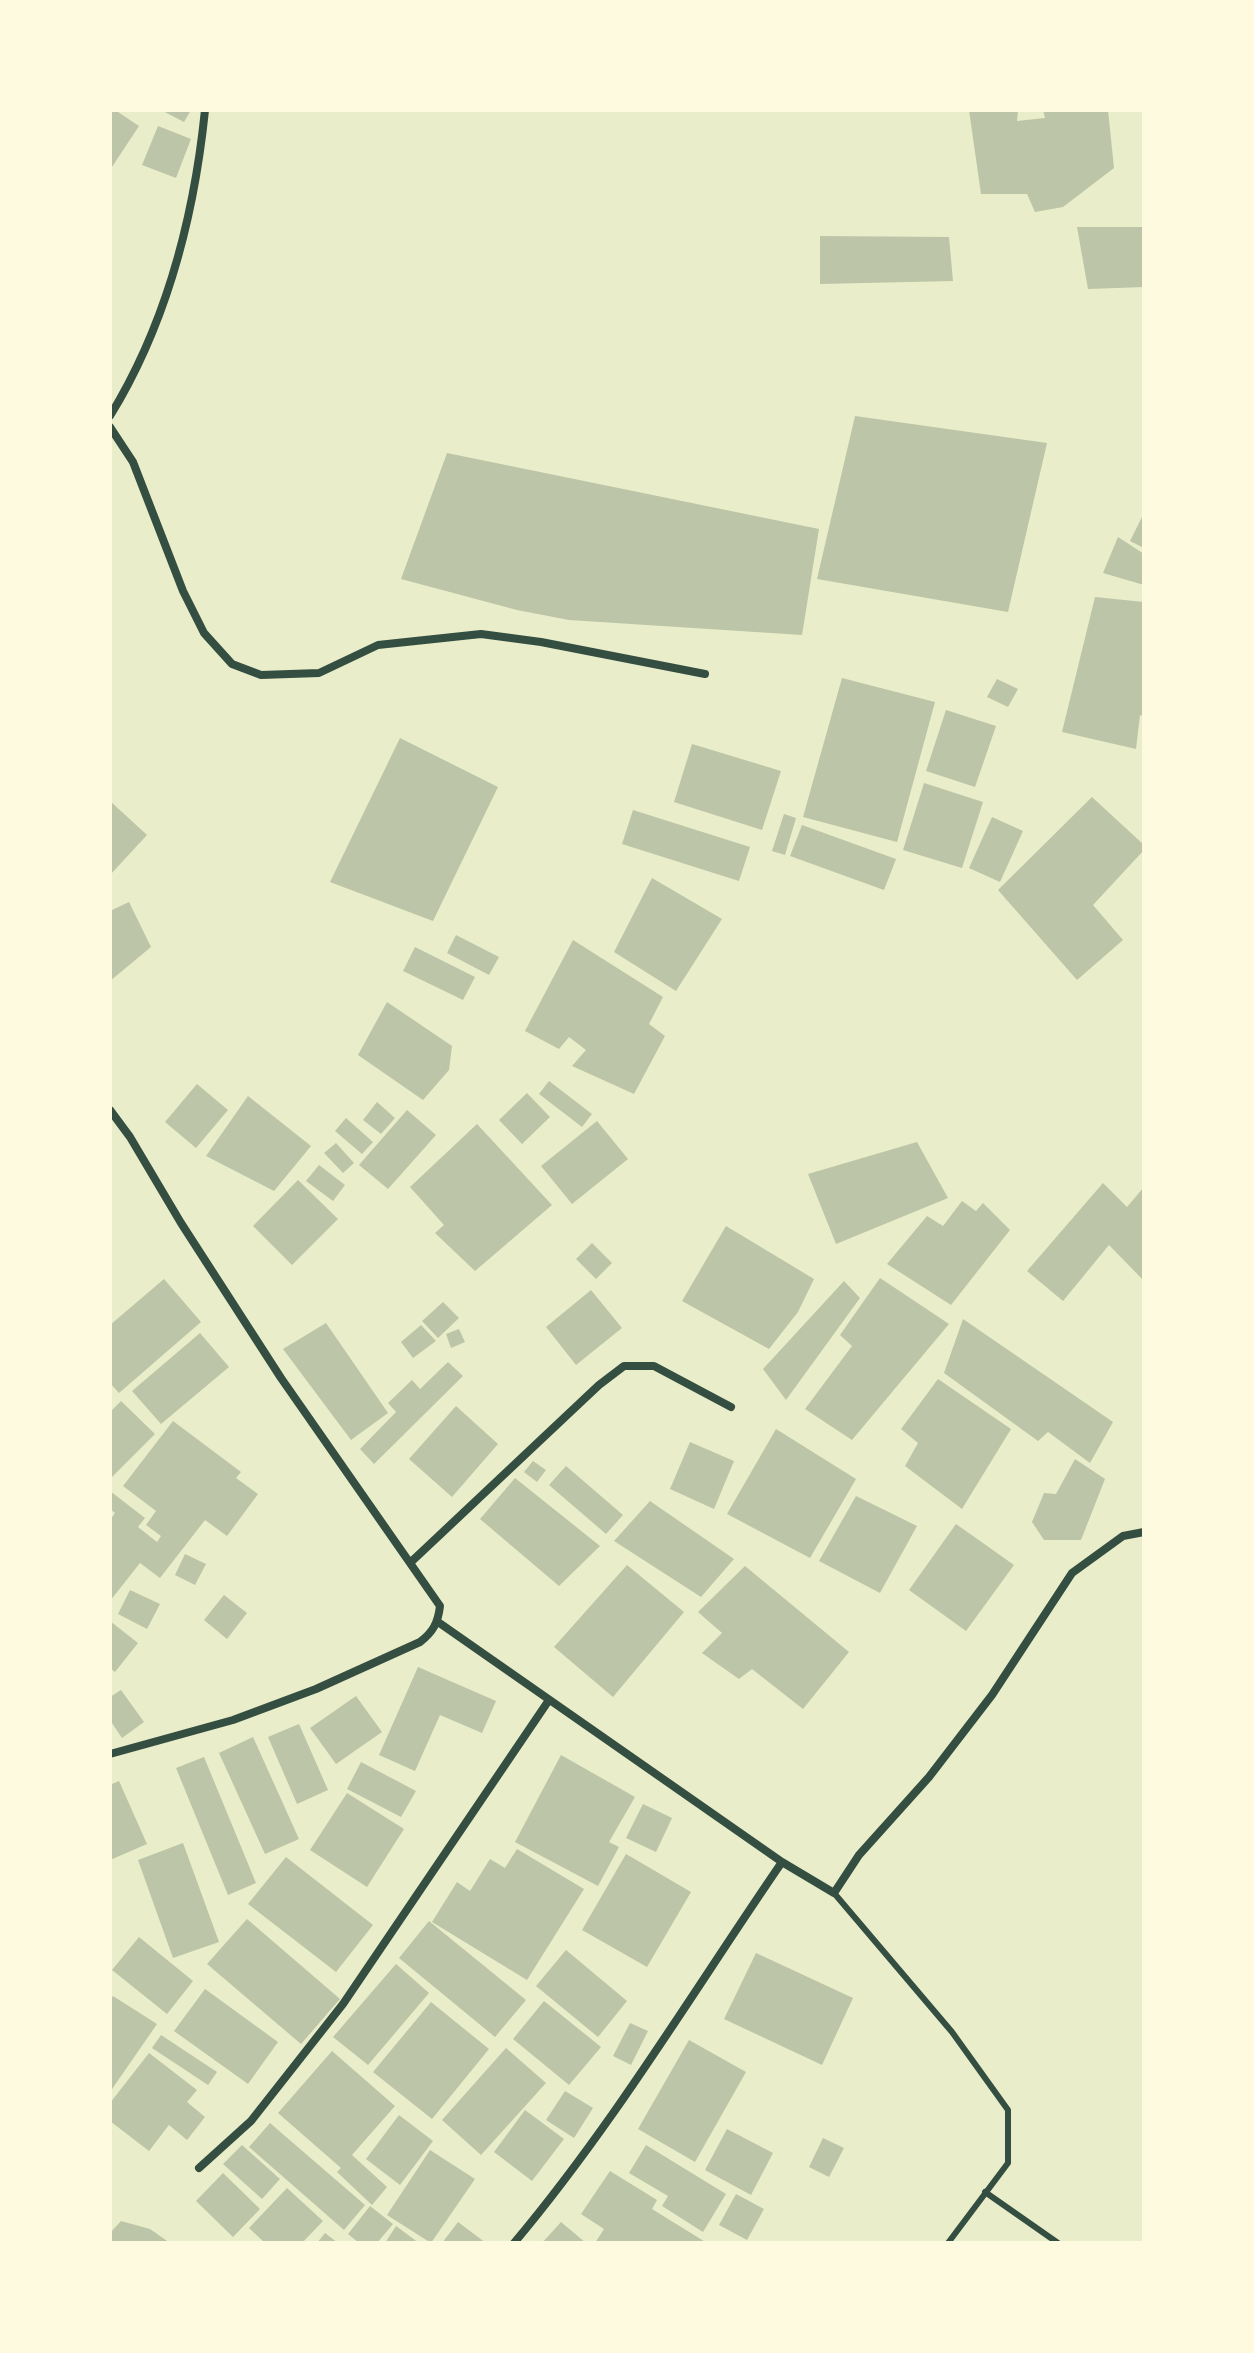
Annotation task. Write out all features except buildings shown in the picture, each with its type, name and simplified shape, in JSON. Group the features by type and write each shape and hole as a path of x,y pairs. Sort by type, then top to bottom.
{"street":[{"path":"110,416 148,342 179,260 195,196 205,110"},
{"path":"110,427 133,462 183,591 204,633 232,664 261,675 319,673 378,645 481,634 541,642 705,674"},
{"path":"110,1110 281,1378 440,1606 438,1622 420,1642 316,1689 233,1720 110,1754"},
{"path":"411,1562 599,1385 624,1366 654,1366 731,1407"},
{"path":"438,1622 782,1862 834,1893 859,1855 929,1777 992,1695 1072,1573 1123,1536 1144,1532"},
{"path":"199,2168 251,2121 334,2015 549,1700"},
{"path":"514,2243 554,2195 630,2090 782,1862"}],"lane":[{"path":"834,1893 952,2032 1008,2110 1008,2163 948,2243"},
{"path":"985,2192 1058,2243"}]}
